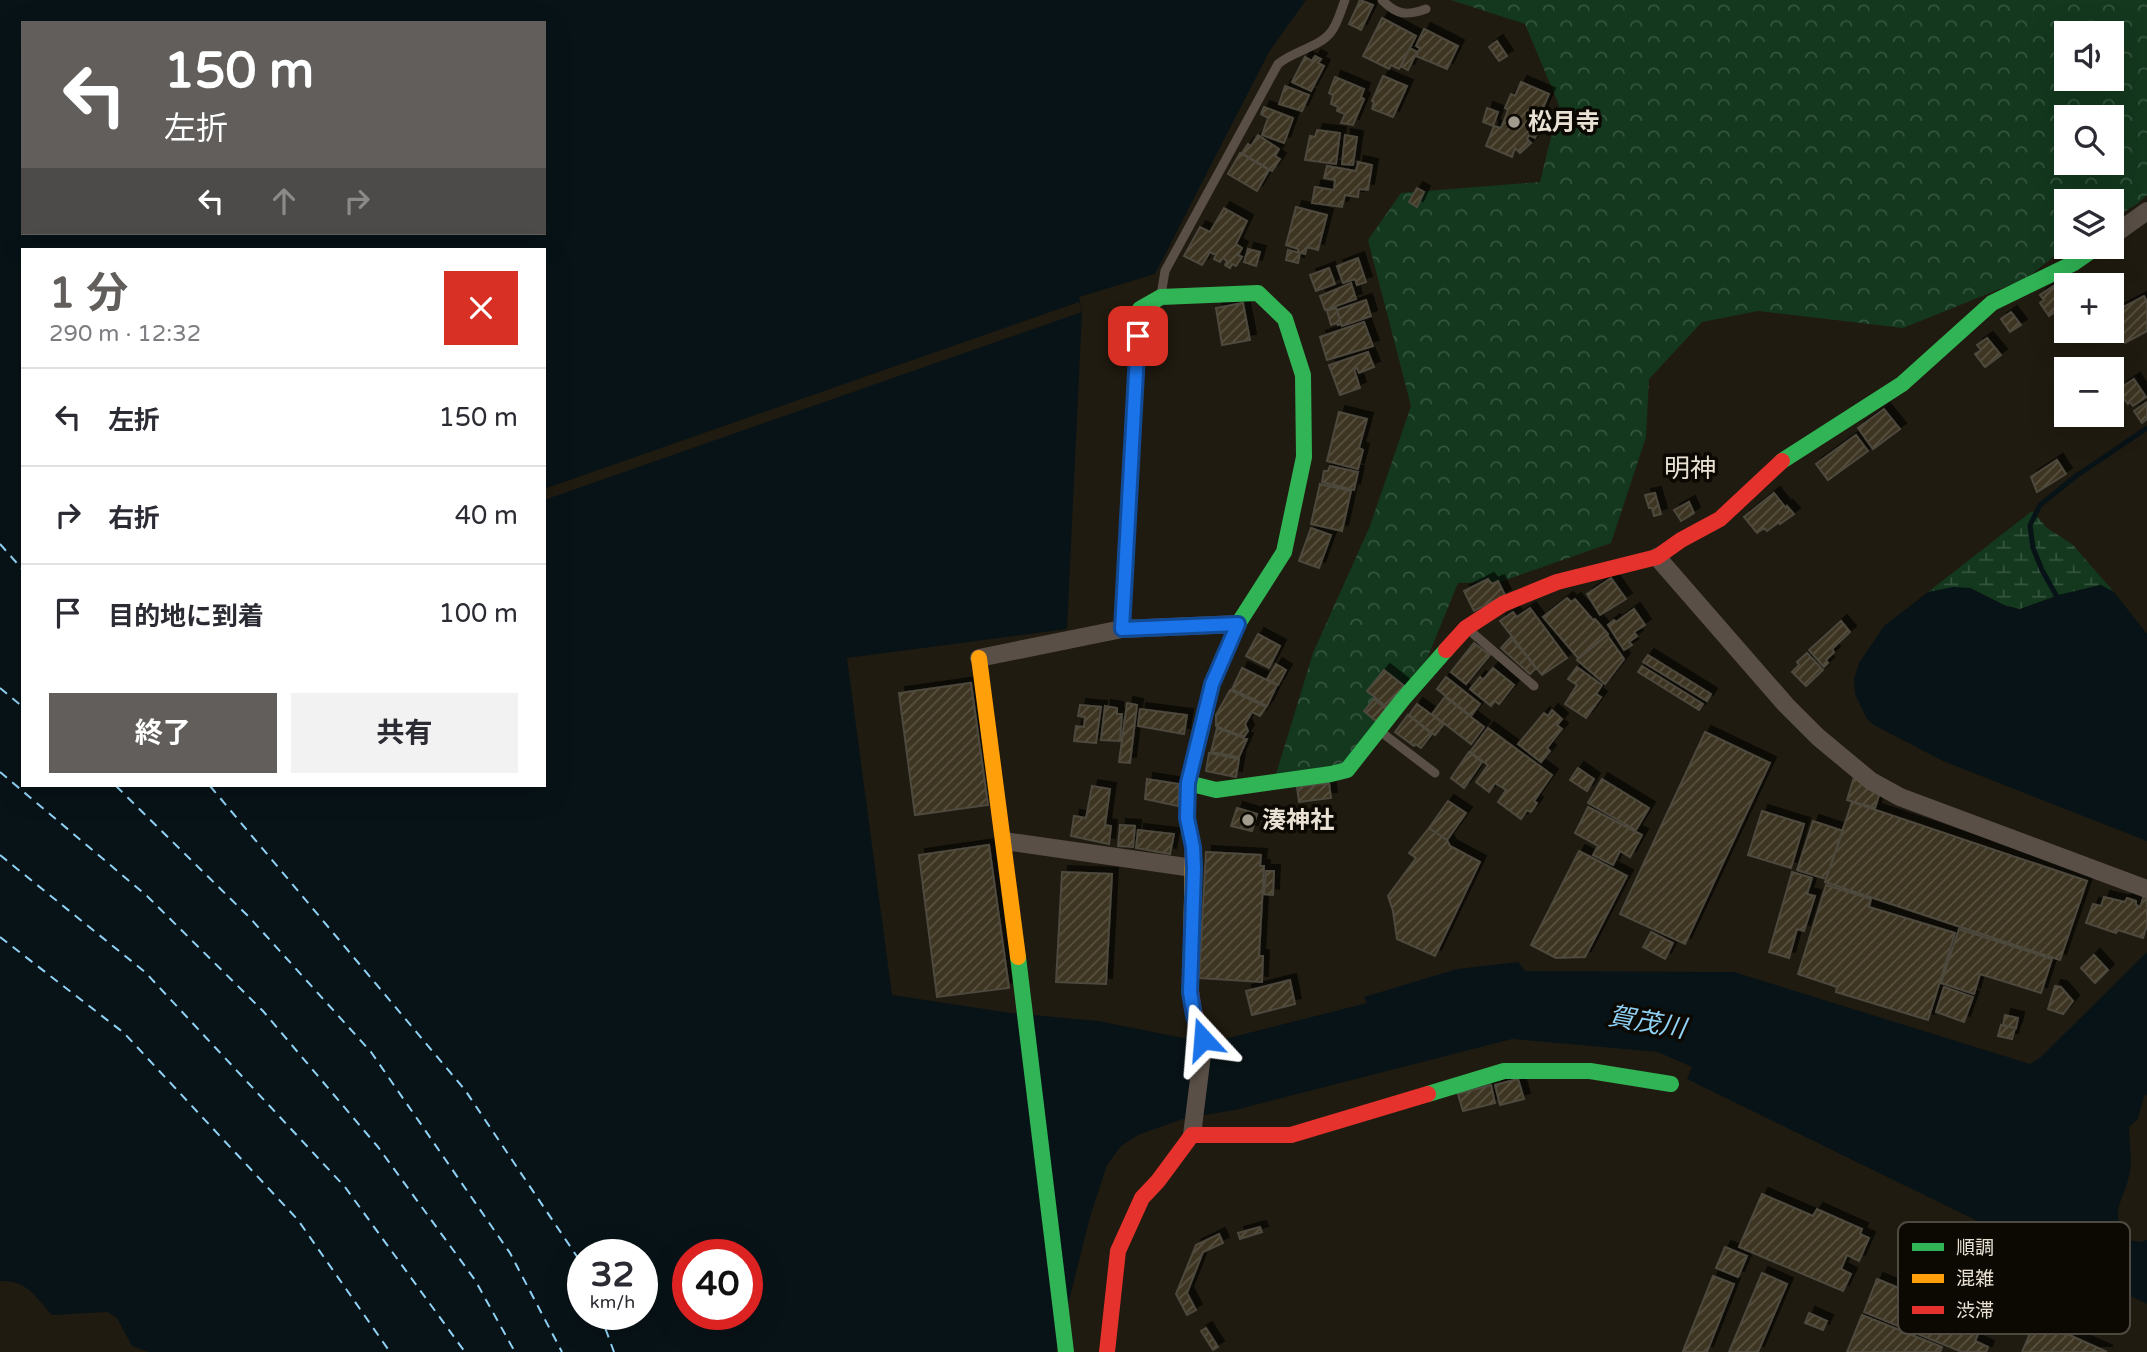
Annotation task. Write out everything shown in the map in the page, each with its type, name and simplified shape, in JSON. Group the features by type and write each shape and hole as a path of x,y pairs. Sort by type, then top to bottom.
{"street":[{"path":"2124,227 2147,211"},
{"path":"1188,783 1216,790 1347,770 1403,699 1466,628 1503,604 1556,582 1657,557 1681,540 1720,519 1785,458 1902,384 1992,303 2080,259"},
{"path":"1107,1352 1118,1251 1142,1198 1157,1181 1193,1126 1203,1039 1194,1016 1190,992 1194,868 1187,818 1188,783 1212,684 1238,624 1284,552 1304,457 1303,374 1285,319 1258,293 1161,297 1140,309 1122,629"},
{"path":"1657,557 1786,705 1818,737 1871,781 1900,797 2147,889"},
{"path":"1066,1352 979,658 1122,629 1238,624"},
{"path":"1003,841 1194,868"},
{"path":"1193,1126 1291,1135 1504,1071 1590,1072 1671,1084"}],"lane":[{"path":"1161,297 1165,271 1278,64 1289,55 1318,44 1332,32 1345,0"},
{"path":"1382,0 1394,12 1413,14 1426,9"},
{"path":"1466,628 1534,686"},
{"path":"1378,730 1436,773"}],"green space":[{"path":"1451,0 2147,0 2147,195 2137,204 2124,212 2124,189 2054,189 2054,256 2027,278 1903,328 1758,311 1702,322 1649,379 1646,437 1611,543 1500,582 1458,583 1427,659 1346,764 1273,784 1313,653 1370,526 1411,406 1368,240 1401,193 1540,182 1559,105 1525,24"},
{"path":"2032,511 2047,528 2072,544 2114,592 2100,585 2059,595 2020,609 2006,606 1970,588 1928,592"}],"water":[{"name":"賀茂川","path":"0,0 1306,0 1269,52 1155,274 1079,297 1082,312 1067,629 847,658 892,995 1011,1013 1098,1021 1209,1043 1367,1003 1364,997 1457,969 1518,962 1525,971 1734,972 2030,1064 2040,1058 2147,952 2147,1095 2144,1096 2138,1119 2129,1127 2130,1172 2119,1205 2119,1222 1979,1222 1687,1079 1692,1067 1658,1052 1512,1039 1235,1110 1186,1118 1140,1134 1121,1146 1107,1165 1090,1217 1056,1352 149,1352 132,1346 117,1318 107,1312 52,1315 35,1296 17,1283 0,1281"},
{"path":"2101,585 2114,592 2147,634 2147,841 1943,761 1867,719 1855,694 1854,679 1859,663 1884,626 1928,592 1953,587 1970,588 2006,606 2020,609 2059,595"},
{"path":"2147,1240 2147,1304 2130,1296 2130,1241"}],"pier":[{"path":"1079,302 1082,312 546,499 546,488"}],"building":[{"path":"1360,0 1373,5 1361,30 1349,24"},
{"path":"1382,18 1416,36 1399,69 1391,65 1389,69 1363,56"},
{"path":"1424,29 1458,46 1447,69 1416,56 1420,48 1416,46"},
{"path":"1497,41 1507,56 1499,61 1489,47"},
{"path":"1410,48 1417,52 1408,70 1401,66"},
{"path":"1315,56 1321,59 1318,63 1324,66 1311,91 1292,82 1305,57 1312,61"},
{"path":"1383,76 1407,86 1393,117 1372,109 1372,101"},
{"path":"1335,77 1364,89 1361,97 1364,99 1353,125 1341,123 1345,114 1337,111 1338,107 1331,104 1333,95 1329,93"},
{"path":"1521,82 1549,94 1539,117 1543,119 1535,138 1529,135 1527,139 1531,143 1520,153 1515,148 1512,157 1486,146 1494,126 1501,128 1511,94 1515,96"},
{"path":"1285,86 1309,95 1302,111 1279,104"},
{"path":"1264,107 1293,118 1284,143 1262,135 1268,118 1261,114"},
{"path":"1487,108 1498,112 1493,126 1483,122"},
{"path":"1317,130 1340,133 1336,164 1305,160 1310,136 1315,137"},
{"path":"1258,135 1279,149 1275,156 1280,159 1272,171 1242,153"},
{"path":"1345,135 1357,137 1353,165 1342,164"},
{"path":"1240,153 1269,170 1257,191 1228,174"},
{"path":"1358,162 1372,165 1368,190 1359,189 1358,197 1345,195 1342,207 1312,203 1315,187 1334,190 1335,180 1324,178 1327,166 1356,171"},
{"path":"1417,188 1424,192 1417,207 1409,202"},
{"path":"1296,207 1327,215 1318,250 1307,247 1305,254 1286,245"},
{"path":"1224,208 1247,221 1236,244 1242,248 1238,255 1242,257 1236,266 1232,264 1230,268 1225,265 1227,261 1223,258 1220,262 1214,259 1216,255 1210,252 1202,265 1184,256 1200,227 1210,232"},
{"path":"1248,249 1260,252 1256,266 1244,262"},
{"path":"1288,250 1300,253 1298,263 1286,260"},
{"path":"1358,258 1366,282 1357,285 1355,279 1343,283 1337,266"},
{"path":"1329,268 1335,284 1316,291 1310,275"},
{"path":"1351,283 1356,299 1325,310 1320,296"},
{"path":"2054,286 2054,312 2049,316 2040,303 2044,300 2040,295"},
{"path":"2144,296 2147,302 2147,331 2125,343 2124,341 2124,307"},
{"path":"1366,300 1371,316 1342,326 1337,310"},
{"path":"1243,303 1250,340 1222,345 1216,308"},
{"path":"1336,308 1341,324 1331,325 1327,311"},
{"path":"2011,312 2021,325 2010,332 2001,319"},
{"path":"1364,322 1373,346 1327,360 1320,337"},
{"path":"1987,338 2001,355 1985,367 1975,354 1981,350 1977,345"},
{"path":"1368,352 1374,367 1359,373 1357,368 1354,369 1360,388 1340,395 1329,365"},
{"path":"2134,379 2146,397 2133,406 2130,402 2128,404 2124,399 2124,386"},
{"path":"2147,402 2147,419 2142,423 2134,411"},
{"path":"1884,409 1900,429 1873,449 1858,428"},
{"path":"1339,412 1367,419 1359,448 1363,450 1358,469 1327,461"},
{"path":"1856,435 1868,451 1828,480 1816,464"},
{"path":"2057,460 2066,474 2037,492 2031,477"},
{"path":"1330,466 1358,472 1354,490 1322,482 1324,471 1328,471"},
{"path":"1320,484 1351,491 1342,531 1311,524"},
{"path":"1655,493 1661,514 1654,516 1645,495"},
{"path":"1774,493 1794,514 1767,531 1764,528 1757,533 1744,517"},
{"path":"1689,502 1694,513 1681,521 1674,510"},
{"path":"1311,528 1331,535 1319,568 1299,561"},
{"path":"1611,578 1626,599 1600,615 1587,594"},
{"path":"1488,579 1492,584 1498,581 1505,595 1474,611 1464,591"},
{"path":"1567,598 1571,602 1575,599 1608,634 1578,658 1543,617"},
{"path":"1530,608 1567,658 1542,675 1500,621 1513,612 1517,617"},
{"path":"1634,609 1645,625 1634,632 1637,636 1629,642 1632,645 1624,650 1608,625"},
{"path":"1841,621 1850,632 1832,649 1834,652 1826,660 1828,663 1824,667 1809,650"},
{"path":"1258,634 1280,646 1269,668 1246,656"},
{"path":"1607,635 1624,659 1605,684 1577,660"},
{"path":"1511,637 1536,668 1530,674 1501,648"},
{"path":"1474,643 1490,655 1466,684 1451,672"},
{"path":"1807,653 1823,670 1806,686 1792,672 1799,665 1797,662"},
{"path":"1648,655 1711,694 1707,701 1643,662"},
{"path":"1276,664 1286,670 1278,685 1267,679"},
{"path":"1642,666 1703,704 1699,710 1638,672"},
{"path":"1577,667 1602,685 1596,694 1601,697 1586,718 1565,704 1577,685 1568,679"},
{"path":"1242,668 1277,685 1267,706 1232,689"},
{"path":"1493,668 1514,685 1499,704 1495,701 1491,706 1470,689 1480,677 1483,680"},
{"path":"1384,670 1404,686 1387,707 1367,691"},
{"path":"1446,677 1480,704 1471,716 1437,689"},
{"path":"971,683 988,805 915,815 899,693"},
{"path":"1230,690 1266,707 1260,716 1252,712 1245,724 1248,731 1244,737 1216,726 1216,715"},
{"path":"1445,697 1484,727 1471,744 1432,714"},
{"path":"1374,699 1386,709 1376,721 1364,711"},
{"path":"1127,703 1137,705 1130,763 1119,762"},
{"path":"1417,704 1444,724 1435,735 1409,715"},
{"path":"1080,705 1101,707 1096,743 1074,741 1076,726 1084,727 1085,717 1078,716"},
{"path":"1105,706 1117,708 1117,714 1122,714 1120,741 1101,740"},
{"path":"1140,709 1187,715 1184,734 1138,726"},
{"path":"1552,710 1562,719 1557,725 1562,729 1547,748 1550,751 1541,762 1518,744 1544,713 1548,716"},
{"path":"1408,715 1432,734 1421,748 1395,732"},
{"path":"1217,728 1247,739 1239,757 1211,752"},
{"path":"1488,728 1552,775 1534,801 1537,803 1531,812 1527,810 1521,819 1498,802 1506,790 1495,783 1489,792 1476,782 1488,765 1470,752"},
{"path":"1705,732 1770,763 1685,944 1620,914"},
{"path":"1469,752 1482,762 1464,788 1451,778"},
{"path":"1209,753 1239,759 1236,777 1206,771"},
{"path":"1578,768 1594,779 1587,791 1570,780"},
{"path":"1854,777 1880,792 1875,808 1847,800"},
{"path":"1147,779 1179,784 1178,806 1145,799"},
{"path":"1602,779 1649,808 1636,830 1588,803"},
{"path":"1329,783 1331,798 1299,802 1297,787"},
{"path":"1092,786 1110,789 1105,825 1111,826 1109,844 1071,836 1074,816 1086,818"},
{"path":"1448,801 1466,813 1447,840 1429,828"},
{"path":"1852,802 2087,881 2060,960 1825,882"},
{"path":"1588,807 1642,835 1630,857 1620,851 1613,865 1593,855 1598,846 1575,833"},
{"path":"1237,808 1257,814 1252,831 1231,826"},
{"path":"1762,811 1804,824 1791,868 1748,855"},
{"path":"1813,821 1843,831 1826,879 1797,870"},
{"path":"1120,825 1135,826 1133,847 1118,846"},
{"path":"1429,828 1447,840 1450,846 1480,862 1435,956 1397,939 1388,896 1416,858 1409,853"},
{"path":"1138,830 1174,834 1170,854 1136,848"},
{"path":"989,845 1009,988 937,997 919,855"},
{"path":"1579,851 1627,876 1585,957 1556,958 1531,945"},
{"path":"1206,852 1261,855 1260,866 1264,866 1259,956 1263,956 1262,982 1199,978"},
{"path":"1266,871 1274,871 1273,895 1264,894"},
{"path":"1062,872 1112,874 1106,984 1056,982"},
{"path":"1792,872 1812,878 1807,894 1815,896 1804,931 1797,929 1789,958 1769,952"},
{"path":"1826,885 1871,899 1869,907 1955,933 1928,1020 1836,992 1837,987 1798,974"},
{"path":"2145,893 2147,925 2143,938 2086,923 2093,904 2101,906 2104,897 2125,902 2127,898 2136,901 2136,905 2140,907"},
{"path":"1959,929 2052,959 2041,993 1980,974 1974,994 1941,983"},
{"path":"1651,932 1673,943 1665,959 1643,947"},
{"path":"2094,955 2108,970 2095,983 2081,968"},
{"path":"1290,980 1295,1004 1252,1015 1246,991"},
{"path":"2055,986 2061,987 2073,1001 2063,1014 2048,1009"},
{"path":"1944,987 1973,997 1964,1022 1936,1012"},
{"path":"2005,1015 2018,1018 2016,1028 2003,1025"},
{"path":"2001,1025 2015,1028 2012,1039 1998,1036"},
{"path":"1518,1079 1524,1099 1500,1105 1495,1085"},
{"path":"1491,1085 1495,1103 1463,1111 1458,1094"},
{"path":"1762,1194 1813,1216 1817,1209 1862,1229 1860,1234 1869,1238 1859,1261 1847,1255 1841,1269 1851,1274 1843,1291 1739,1247"},
{"path":"1260,1227 1262,1232 1240,1239 1238,1233"},
{"path":"1219,1234 1223,1243 1203,1252 1187,1293 1196,1310 1187,1315 1176,1294 1196,1245"},
{"path":"1725,1247 1747,1256 1738,1277 1716,1268"},
{"path":"1762,1273 1787,1284 1758,1352 1729,1352"},
{"path":"1713,1276 1734,1284 1707,1352 1683,1351"},
{"path":"1877,1279 1898,1288 1898,1326 1864,1312"},
{"path":"1809,1313 1827,1321 1823,1330 1805,1323"},
{"path":"1862,1315 1898,1329 1898,1334 1910,1334 1942,1347 1940,1352 1847,1352"},
{"path":"1206,1328 1218,1347 1213,1350 1201,1331"},
{"path":"1918,1334 1978,1334 1975,1341 1988,1347 1986,1352 1962,1352"},
{"path":"2030,1334 2067,1334 2107,1352 2022,1352"}],"waterway":[{"path":"2060,602 2033,548 2030,525 2040,505 2076,476 2147,428"}],"ferry route":[{"path":"0,544 21,568"},
{"path":"0,688 21,705"},
{"path":"0,772 147,896 263,1011 378,1147 475,1280 515,1352"},
{"path":"117,787 250,918 371,1052 510,1253 562,1352"},
{"path":"211,787 465,1090 567,1242"},
{"path":"0,855 145,972 345,1187 465,1352"},
{"path":"0,937 124,1033 298,1220 390,1352"},
{"path":"606,1330 614,1352"}],"traffic: fast":[{"path":"1782,461 1902,384 1992,303 2080,259"},
{"path":"1139,324 1140,309 1161,297 1258,293 1285,319 1303,375 1304,457 1284,552 1238,624 1232,638"},
{"path":"1188,783 1216,790 1347,770 1446,650"},
{"path":"1018,957 1066,1352"},
{"path":"1428,1094 1504,1071 1590,1071 1671,1084"}],"traffic: slow":[{"path":"1191,951 1193,847 1187,818 1188,783 1212,684 1232,638"},
{"path":"979,658 1018,957"}],"traffic: jam":[{"path":"1122,629 1139,324"},
{"path":"1446,650 1466,628 1503,604 1557,582 1657,557 1681,540 1720,519 1782,461"},
{"path":"1191,951 1192,996 1204,1039"},
{"path":"1107,1352 1118,1251 1142,1198 1192,1135 1291,1135 1428,1094"}],"place":[{"name":"松月寺","path":"1514,122"},
{"name":"湊神社","path":"1248,820"}],"district":[{"name":"明神","path":"1690,468"}],"route":[{"path":"1138,336 1122,629 1238,624 1212,684 1188,783 1187,818 1194,868 1190,992 1194,1016 1203,1039"}]}
